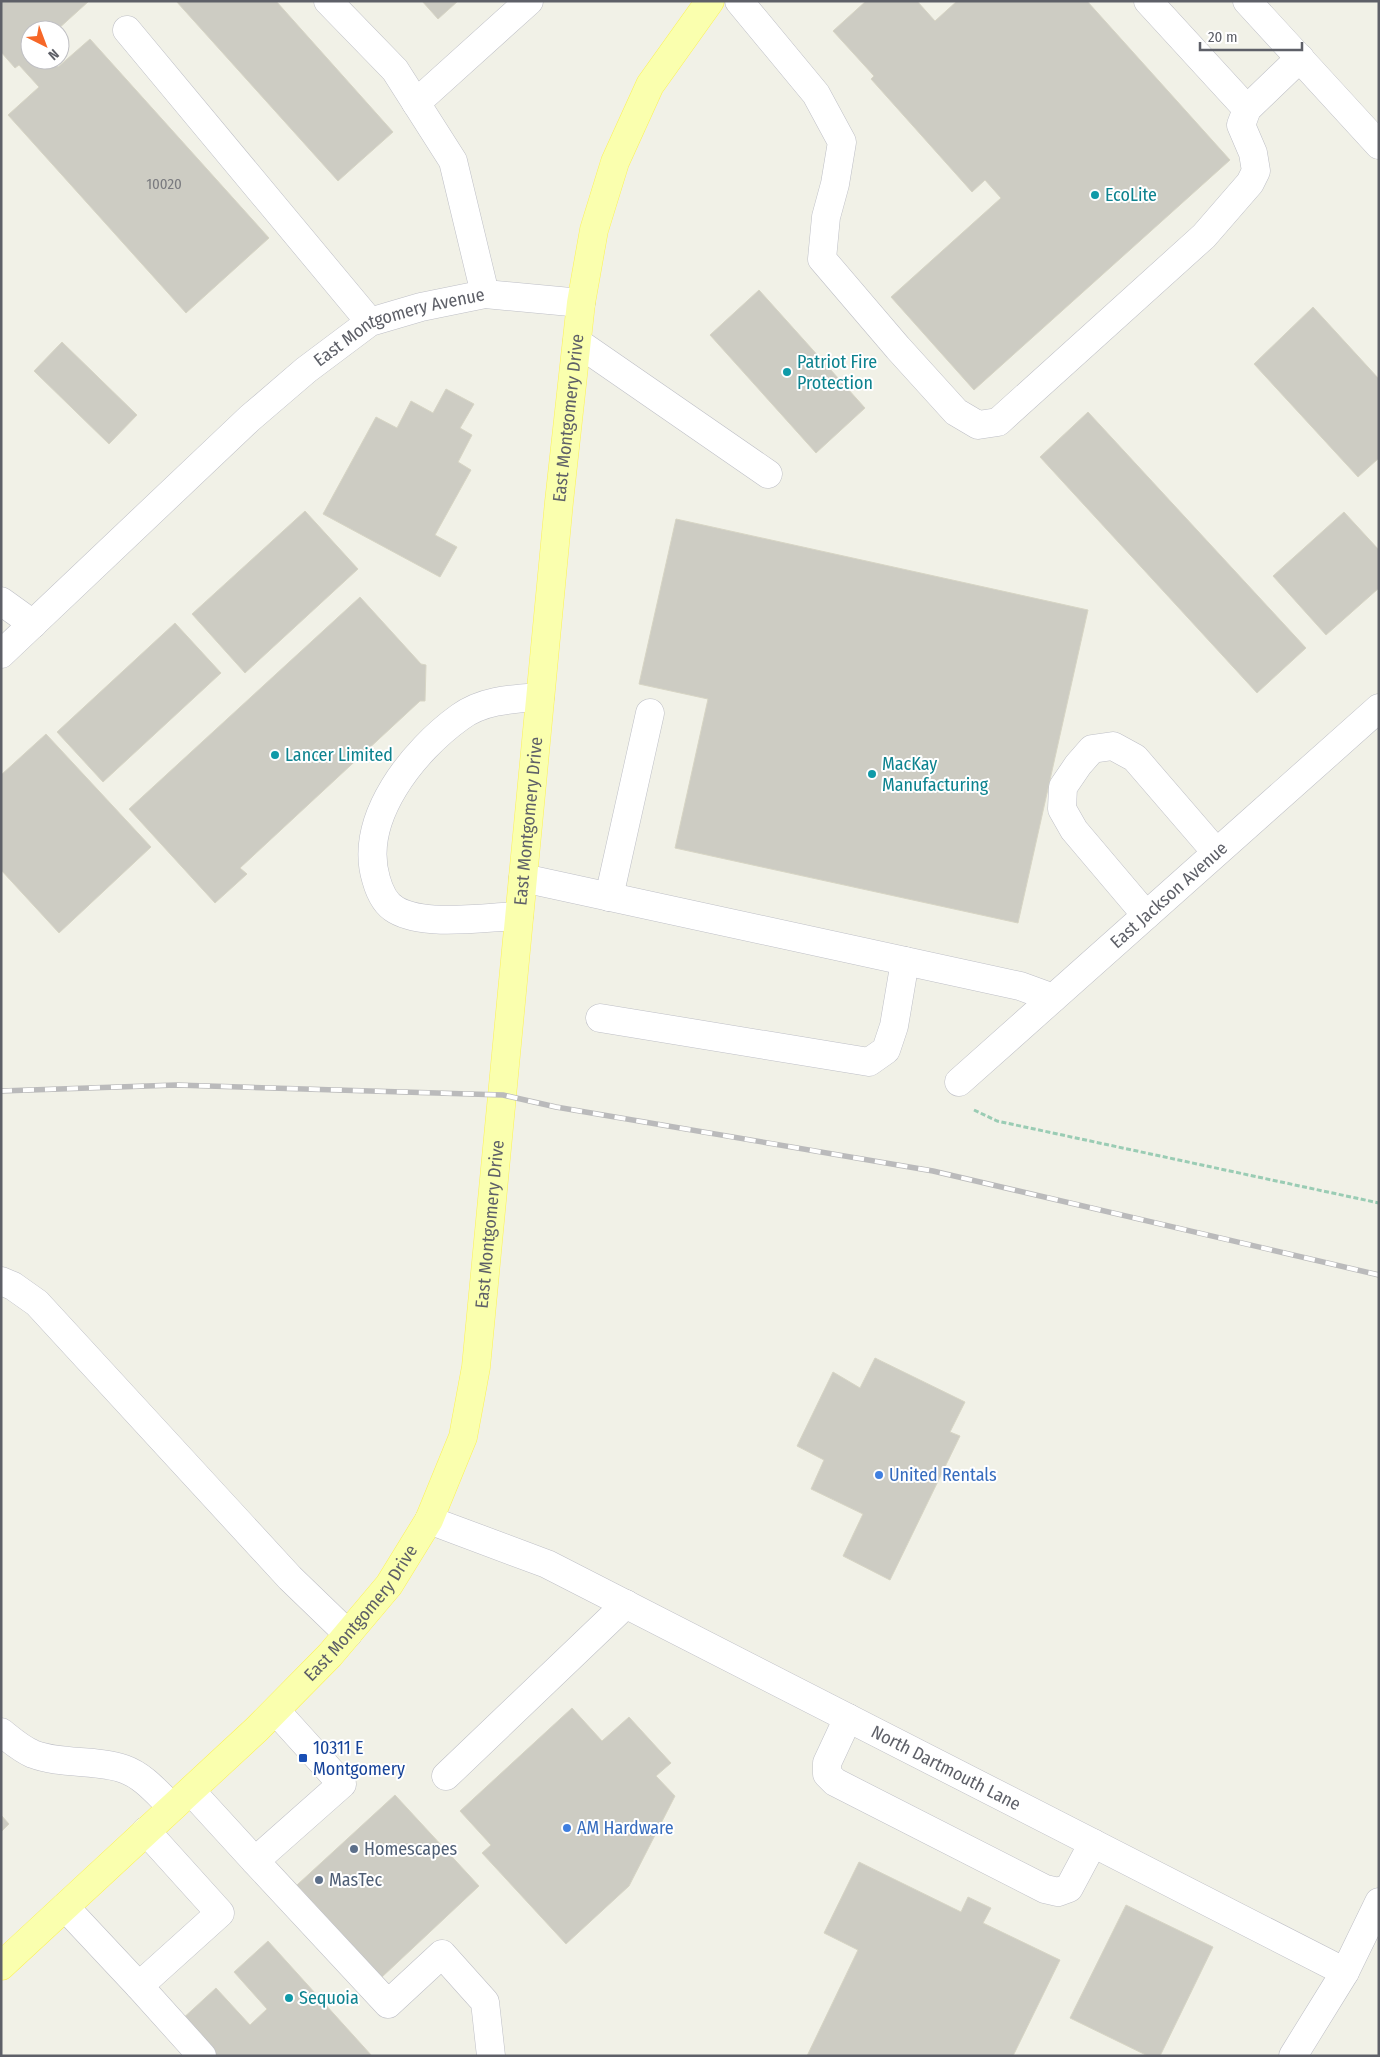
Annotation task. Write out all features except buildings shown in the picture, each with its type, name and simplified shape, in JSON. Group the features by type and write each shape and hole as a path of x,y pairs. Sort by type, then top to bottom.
{"main road":[{"path":"581,303 594,230 615,162 650,85 710,1"},
{"name":"East Montgomery Drive","path":"1,1966 276,1710 348,1634 389,1585 429,1520 463,1437 476,1367 540,697 581,303"}],"street":[{"path":"328,1 395,70 453,161 485,294"},
{"path":"416,103 529,1"},
{"path":"739,1 816,94 842,142 835,184 826,217 822,259 956,412 978,425 998,422 1204,236 1250,183 1256,171 1253,154 1242,125 1247,109 1300,58"},
{"path":"1148,1 1247,109"},
{"path":"1247,1 1379,144"},
{"path":"127,30 370,322"},
{"name":"East Montgomery Avenue","path":"1,654 250,418 306,370 370,322 421,306 485,294 581,303"},
{"path":"577,342 768,474"},
{"path":"1,601 33,624"},
{"path":"519,916 434,920 412,917 394,909 379,890 371,864 376,830 387,798 406,770 434,740 460,716 480,706 500,700 540,697"},
{"name":"East Jackson Avenue","path":"959,1082 1379,708"},
{"path":"609,897 650,714"},
{"path":"1146,915 1074,830 1062,809 1063,787 1092,749 1113,746 1134,758 1216,852"},
{"path":"523,878 1020,986 1053,998"},
{"path":"600,1018 869,1062 886,1050 891,1034 905,961"},
{"path":"1,1281 13,1286 37,1303 290,1578 348,1634"},
{"name":"North Dartmouth Lane","path":"429,1520 547,1564 1345,1972"},
{"path":"446,1776 626,1604"},
{"path":"255,1861 342,1784 276,1710"},
{"path":"848,1718 827,1763 827,1774 835,1782 1045,1889 1058,1892 1069,1888 1094,1844"},
{"path":"1,1732 31,1753 44,1757 106,1764 126,1770 182,1799 255,1861 388,2004 442,1954 485,2002 491,2056"},
{"path":"139,1986 220,1913 146,1831"},
{"path":"1293,2056 1345,1972 1379,1902"},
{"path":"65,1907 202,2056"}],"path":[{"path":"959,1082 968,1107 997,1121 1379,1203"}],"railway":[{"path":"1,1091 176,1085 503,1095 556,1107 933,1171 1379,1275"}],"place":[{"name":"EcoLite","path":"1095,195"},
{"name":"Patriot Fire Protection","path":"787,372"},
{"name":"Lancer Limited","path":"275,755"},
{"name":"MacKay Manufacturing","path":"872,774"},
{"name":"United Rentals","path":"879,1475"},
{"name":"10311 E Montgomery","path":"303,1758"},
{"name":"AM Hardware","path":"567,1828"},
{"name":"Homescapes","path":"354,1849"},
{"name":"MasTec","path":"319,1880"},
{"name":"Sequoia","path":"289,1998"}]}
